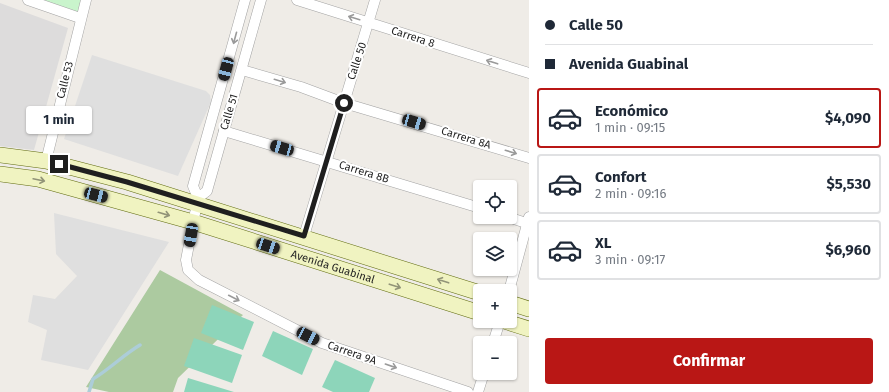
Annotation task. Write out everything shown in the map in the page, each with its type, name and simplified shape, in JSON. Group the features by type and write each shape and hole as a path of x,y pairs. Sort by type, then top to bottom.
{"main road":[{"name":"Avenida Guabinal","path":"0,155 46,161 197,201 473,291"},
{"name":"Avenida Guabinal","path":"0,174 38,179 193,222 473,312"},
{"path":"517,305 529,309"},
{"path":"517,325 529,329"}],"street":[{"path":"28,0 80,18"},
{"name":"Calle 53","path":"46,161 80,18 86,0"},
{"name":"Calle 51","path":"199,280 188,270 186,260 197,201 193,186 245,0"},
{"name":"Calle 51","path":"197,201 207,191 261,0"},
{"name":"Carrera 8","path":"297,0 529,73"},
{"name":"Calle 50","path":"304,236 375,0"},
{"name":"Carrera 8A","path":"242,70 301,87 344,103 529,158"},
{"name":"Carrera 8B","path":"224,131 473,206"},
{"path":"511,284 528,221 517,219"},
{"name":"Carrera 9A","path":"199,280 322,343 468,392"},
{"path":"478,392 482,380"}],"shaded area":[{"path":"0,3 68,28 34,150 0,146"},
{"path":"92,55 206,91 210,95 211,102 178,176 64,139"},
{"path":"54,213 169,242 88,370 41,360 47,330 28,322 33,295 55,299 77,276 56,254"}],"green space":[{"path":"43,0 82,0 78,12"},
{"path":"160,270 243,315 178,378 173,392 109,392 86,387"},
{"path":"212,305 254,322 243,350 201,333"},
{"path":"273,331 313,349 302,375 262,356"},
{"path":"194,338 242,355 232,383 184,366"},
{"path":"335,360 375,378 369,392 333,392 322,387"},
{"path":"188,378 234,392 184,392"}],"waterway":[{"path":"89,392 93,379 140,345"}],"route":[{"path":"59,164 127,182 304,236 344,103"}]}
